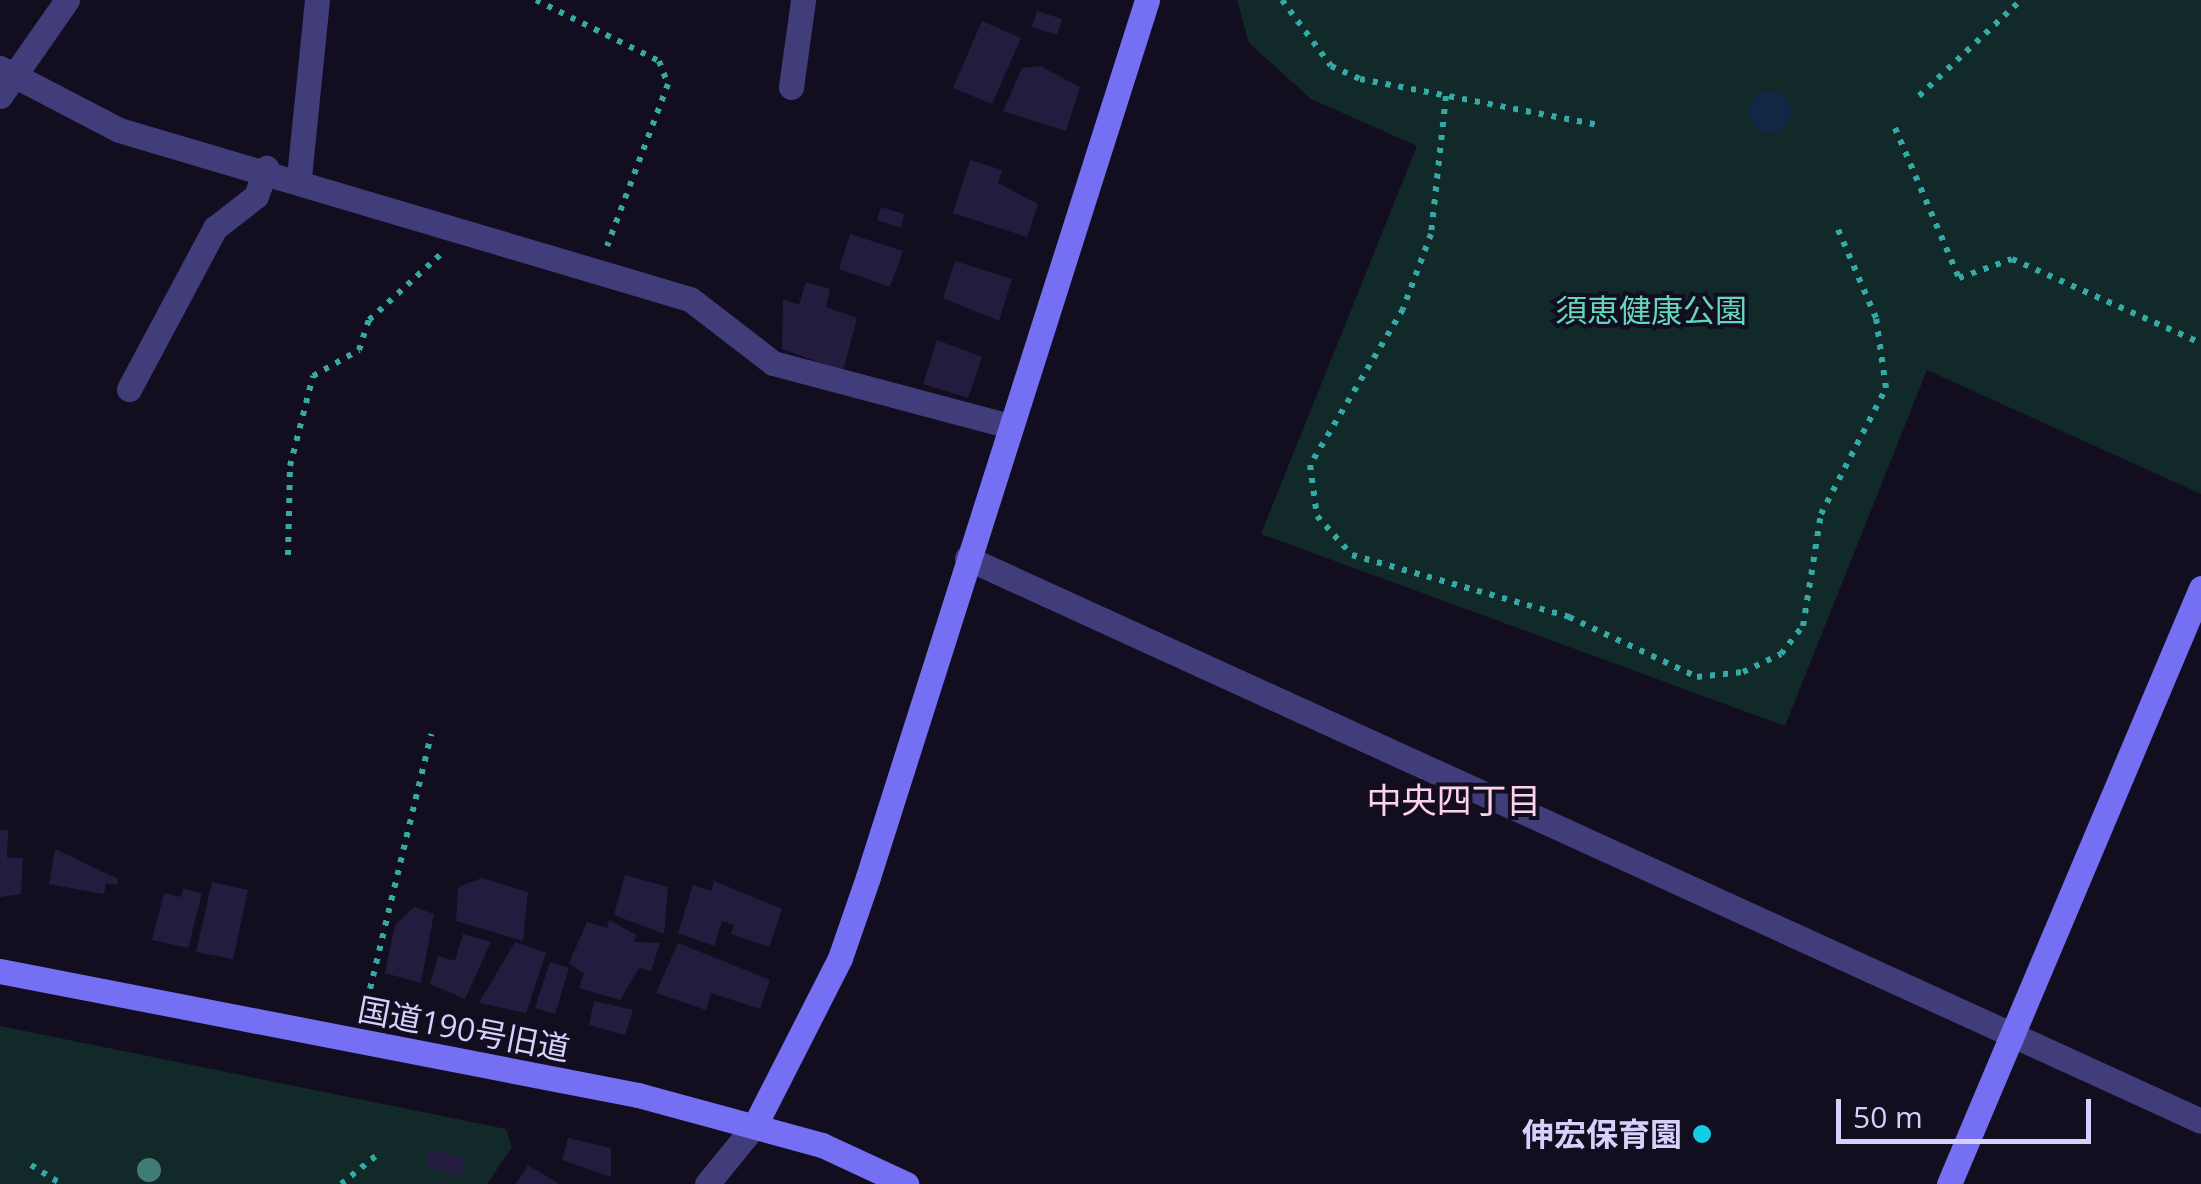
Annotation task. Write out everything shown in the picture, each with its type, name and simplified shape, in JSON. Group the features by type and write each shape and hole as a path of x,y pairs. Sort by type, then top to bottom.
{"street":[{"path":"67,0 44,41 3,79 119,130 299,177 493,236 596,275 690,299 773,363 1009,426"},
{"path":"299,177 317,0"},
{"path":"791,87 803,0"},
{"path":"707,1184 754,1126 840,958 1147,0"},
{"path":"130,389 215,228 256,196 266,168"},
{"path":"967,558 2011,1030 2201,1121"},
{"path":"1949,1184 2201,588"},
{"name":"国道190号旧道","path":"0,971 358,1041 754,1126 906,1184"}],"path":[{"path":"536,0 659,61 668,84 596,275"},
{"path":"1282,0 1330,66 1446,96 1599,125"},
{"path":"1918,96 2020,0"},
{"path":"1446,96 1431,234 1402,308 1310,464 1317,516 1352,555 1569,617 1697,677 1743,672 1780,654 1804,626 1820,514 1886,388 1876,318 1837,227"},
{"path":"1896,128 1959,278 2012,259 2201,344"},
{"path":"288,554 290,466 313,376 359,350 369,320 425,265 493,236"},
{"path":"358,1041 431,734"},
{"path":"341,1184 377,1155"},
{"path":"31,1164 61,1184"}],"green space":[{"name":"須恵健康公園","path":"1237,0 2201,0 2201,494 1927,370 1785,726 1261,534 1417,146 1311,99 1249,43"},
{"path":"0,1026 506,1129 512,1147 487,1184 0,1184"}],"water":[{"path":"1770,91 1785,97 1791,112 1785,127 1770,133 1755,127 1749,112 1755,97"}],"building":[{"path":"1037,11 1062,19 1057,35 1032,27"},
{"path":"982,21 1021,38 992,104 953,88"},
{"path":"1040,66 1080,87 1066,131 1003,111 1022,68"},
{"path":"970,160 1002,170 998,183 1038,204 1027,237 953,213"},
{"path":"881,207 904,214 901,228 877,220"},
{"path":"850,234 903,251 890,287 839,269"},
{"path":"955,261 1012,279 999,321 943,298"},
{"path":"806,282 830,289 826,307 857,318 843,371 782,349 783,299 799,305"},
{"path":"937,340 982,357 968,398 923,384"},
{"path":"0,830 8,830 7,858 23,858 21,894 0,897"},
{"path":"55,849 118,879 117,885 106,883 104,894 49,884"},
{"path":"625,875 668,887 664,934 614,915"},
{"path":"482,878 528,892 523,941 456,921 458,887"},
{"path":"714,881 782,909 769,947 731,934 734,925 722,921 714,946 678,933 693,885 711,891"},
{"path":"212,882 248,890 233,959 196,952"},
{"path":"183,889 202,893 188,948 152,940 164,893 181,897"},
{"path":"414,907 434,914 421,983 385,973 395,925"},
{"path":"609,920 636,935 634,942 660,943 651,971 639,968 620,1000 579,988 584,974 569,963 587,922 607,928"},
{"path":"463,934 491,942 465,999 430,984 438,956 455,961"},
{"path":"515,942 546,953 526,1013 479,1003"},
{"path":"678,943 770,980 760,1009 711,993 706,1010 656,993"},
{"path":"550,962 569,968 555,1014 535,1008"},
{"path":"594,1001 633,1010 625,1035 589,1025"},
{"path":"568,1138 611,1148 611,1177 562,1160"},
{"path":"431,1148 465,1159 460,1177 425,1166"},
{"path":"528,1165 559,1184 516,1184"}],"place":[{"name":"伸宏保育園","path":"1702,1134"}],"district":[{"name":"中央四丁目","path":"1454,800"}]}
